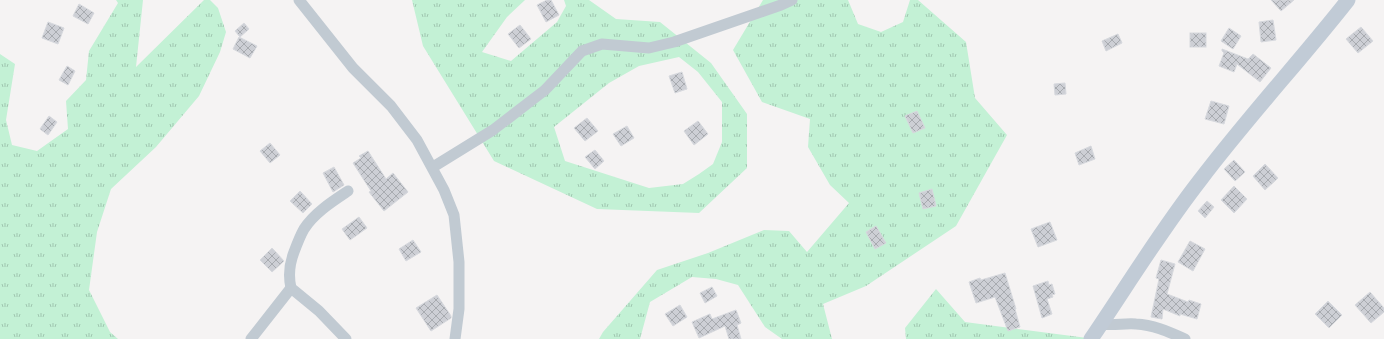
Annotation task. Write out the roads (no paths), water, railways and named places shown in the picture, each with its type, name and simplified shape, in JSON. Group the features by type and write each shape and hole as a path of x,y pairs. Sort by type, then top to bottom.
{"main road":[{"path":"1091,339 1171,220 1201,179 1348,0"}],"street":[{"path":"299,0 353,68 391,106 418,140 444,190 454,215 459,262 459,309 455,339"},
{"path":"432,168 493,130 545,90 582,51 602,44 649,48 674,42 774,8 792,0"},
{"path":"346,339 319,311 291,288 289,272 299,239 305,228 327,205 348,191"},
{"path":"251,339 291,288"},
{"path":"1101,324 1136,324 1153,326 1185,339"}]}
